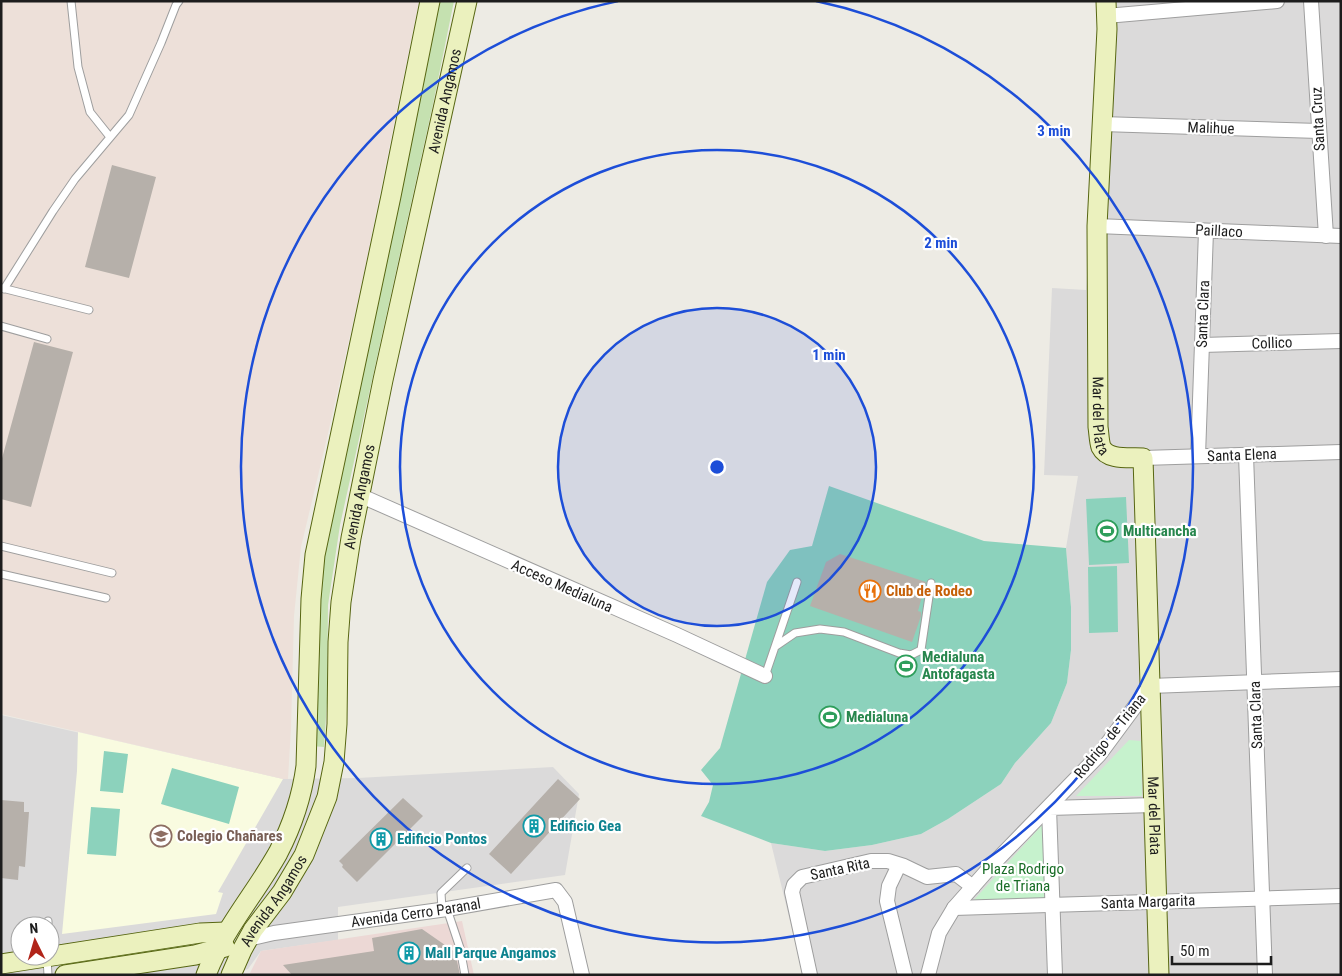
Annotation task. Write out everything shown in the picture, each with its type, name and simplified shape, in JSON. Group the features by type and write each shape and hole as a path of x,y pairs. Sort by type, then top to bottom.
{"main road":[{"name":"Avenida Angamos","path":"206,975 226,932 278,852 293,819 303,787 306,766 310,599 315,555 389,206 430,1"},
{"name":"Avenida Angamos","path":"231,975 250,934 282,892 304,855 327,797 334,762 337,724 338,642 341,602 359,495 467,1"},
{"name":"Mar del Plata","path":"1106,9 1107,29 1097,226 1098,427 1100,446 1104,451 1114,457 1143,458 1160,975"},
{"name":"Avenida Cerro Paranal","path":"60,954 200,933 226,932"},
{"name":"Avenida Cerro Paranal","path":"65,975 217,950 250,934"}],"street":[{"path":"1106,9 1277,1"},
{"name":"Santa Cruz","path":"1311,1 1326,236"},
{"name":"Malihue","path":"1102,124 1319,131"},
{"name":"Paillaco","path":"1097,226 1341,236"},
{"name":"Santa Clara","path":"1198,456 1206,231"},
{"name":"Collico","path":"1202,345 1341,341"},
{"name":"Santa Elena","path":"1143,458 1341,452"},
{"name":"Santa Clara","path":"1246,455 1265,975"},
{"name":"Acceso Medialuna","path":"359,495 765,676"},
{"path":"1150,686 1341,679"},
{"name":"Rodrigo de Triana","path":"928,975 928,968 939,933 954,908 993,864 1099,756 1150,686"},
{"path":"1055,975 1049,808 1154,805"},
{"name":"Santa Rita","path":"810,975 792,892 794,885 802,877 871,861 888,861 927,877 956,874 973,887"},
{"path":"899,865 890,886 887,901 904,975"},
{"name":"Avenida Cerro Paranal","path":"226,932 250,934 274,932 444,909 556,890 565,902 582,975"},
{"name":"Santa Margarita","path":"954,908 1341,896"}],"lane":[{"path":"71,1 78,67 90,112 110,137"},
{"path":"89,310 3,289 52,211 75,179 129,115 179,1"},
{"path":"1,326 47,339"},
{"path":"1,546 112,573"},
{"path":"1,574 106,598"},
{"path":"765,676 797,582"},
{"path":"776,646 795,633 820,629 844,632 899,653 911,655 921,650 931,583"},
{"path":"465,975 460,948 444,909 441,893 467,868"}],"shaded area":[{"path":"1,1 419,1 362,282 301,547 294,616 288,779 1,714"},
{"path":"1101,1 1341,1 1341,975 803,975 771,843 825,851 872,845 921,834 948,819 1001,784 1015,763 1051,723 1067,683 1071,650 1071,607 1066,548 1078,476 1044,475 1052,288 1086,290 1099,99"},
{"path":"1,715 283,779 358,778 553,767 579,794 565,875 338,907 338,940 261,951 248,969 232,975 1,975"},
{"name":"Colegio Chañares","path":"78,732 283,779 218,892 223,893 216,914 62,934 77,771"},
{"path":"462,921 474,975 249,975 261,951"}],"green space":[{"path":"438,1 454,1 340,525 328,605 327,702 324,747 311,746 320,560"},
{"name":"Medialuna Antofagasta","path":"829,486 984,541 1066,548 1071,607 1071,650 1067,683 1051,723 1015,763 1001,784 948,819 921,834 872,845 825,851 771,843 701,816 709,802 713,785 701,770 720,748 767,582 790,550 812,546"},
{"name":"Multicancha","path":"1126,497 1129,563 1089,565 1086,499"},
{"name":"Multicancha","path":"1117,566 1118,632 1089,633 1088,567"},
{"path":"1129,740 1141,741 1142,796 1076,796"},
{"path":"104,751 128,754 123,793 100,791"},
{"path":"172,768 239,787 229,824 161,804"},
{"path":"91,807 120,809 116,856 87,854"},
{"name":"Plaza Rodrigo de Triana","path":"1044,823 1045,899 972,902"},
{"path":"188,944 186,950 63,968 62,963"}],"building":[{"path":"112,165 156,177 129,278 85,267"},
{"path":"34,342 73,352 31,507 1,499 1,462"},
{"name":"Club de Rodeo","path":"840,554 926,582 918,611 921,612 921,616 912,642 810,606 826,562"},
{"name":"Edificio Gea","path":"558,779 580,799 511,874 489,854"},
{"name":"Edificio Pontos","path":"403,798 423,816 357,882 342,867 343,865 339,861"},
{"path":"1,800 24,802 24,812 29,812 25,867 19,866 18,880 1,878"},
{"name":"Mall Parque Angamos","path":"422,929 455,952 460,975 292,975 283,965 374,951 372,938"}],"place":[{"name":"Multicancha","path":"1107,531"},
{"name":"Club de Rodeo","path":"870,591"},
{"name":"Medialuna Antofagasta","path":"906,666"},
{"name":"Medialuna","path":"830,717"},
{"name":"Edificio Gea","path":"534,826"},
{"name":"Colegio Chañares","path":"161,836"},
{"name":"Edificio Pontos","path":"381,839"},
{"name":"Mall Parque Angamos","path":"409,953"}]}
